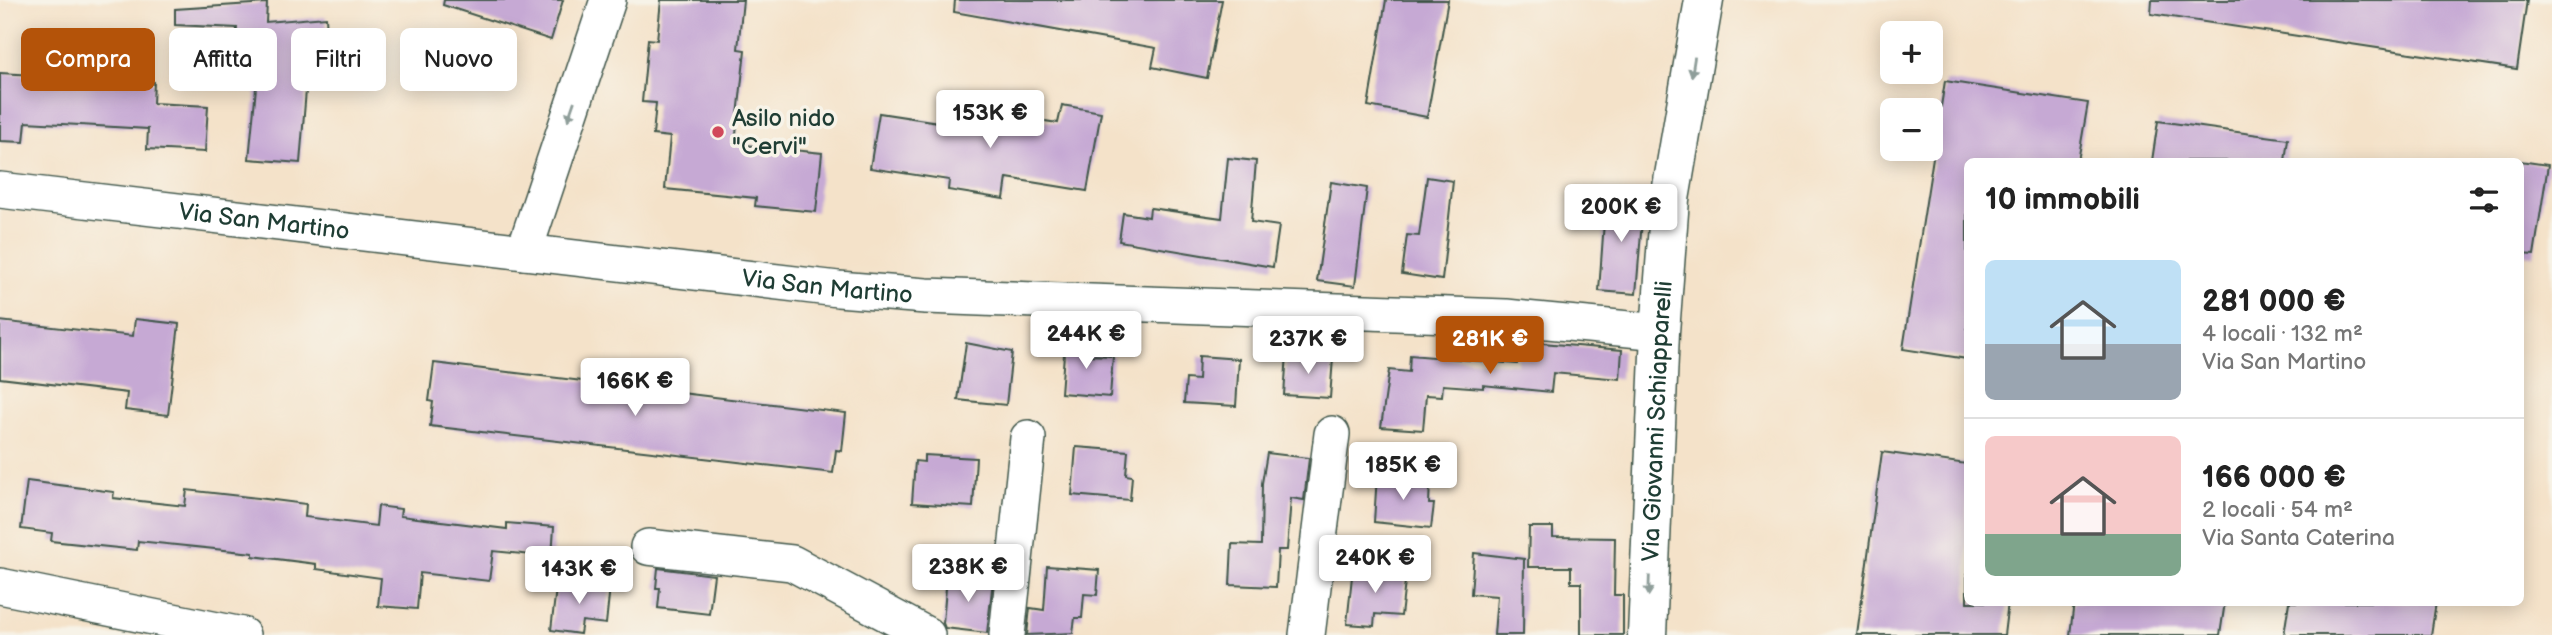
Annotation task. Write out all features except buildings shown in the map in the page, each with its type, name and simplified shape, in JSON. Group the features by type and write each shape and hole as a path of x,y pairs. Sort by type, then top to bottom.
{"street":[{"path":"524,252 608,0"},
{"name":"Via Giovanni Schiapparelli","path":"1647,635 1660,332 1670,199 1704,0"},
{"name":"Via San Martino","path":"0,190 838,289 926,296 1506,317 1660,332"},
{"path":"1307,635 1332,434"},
{"path":"1007,635 1028,438"},
{"path":"648,547 792,563 927,635"},
{"path":"0,586 242,635"}],"place":[{"name":"Asilo nido \"Cervi\"","path":"718,132"}]}
